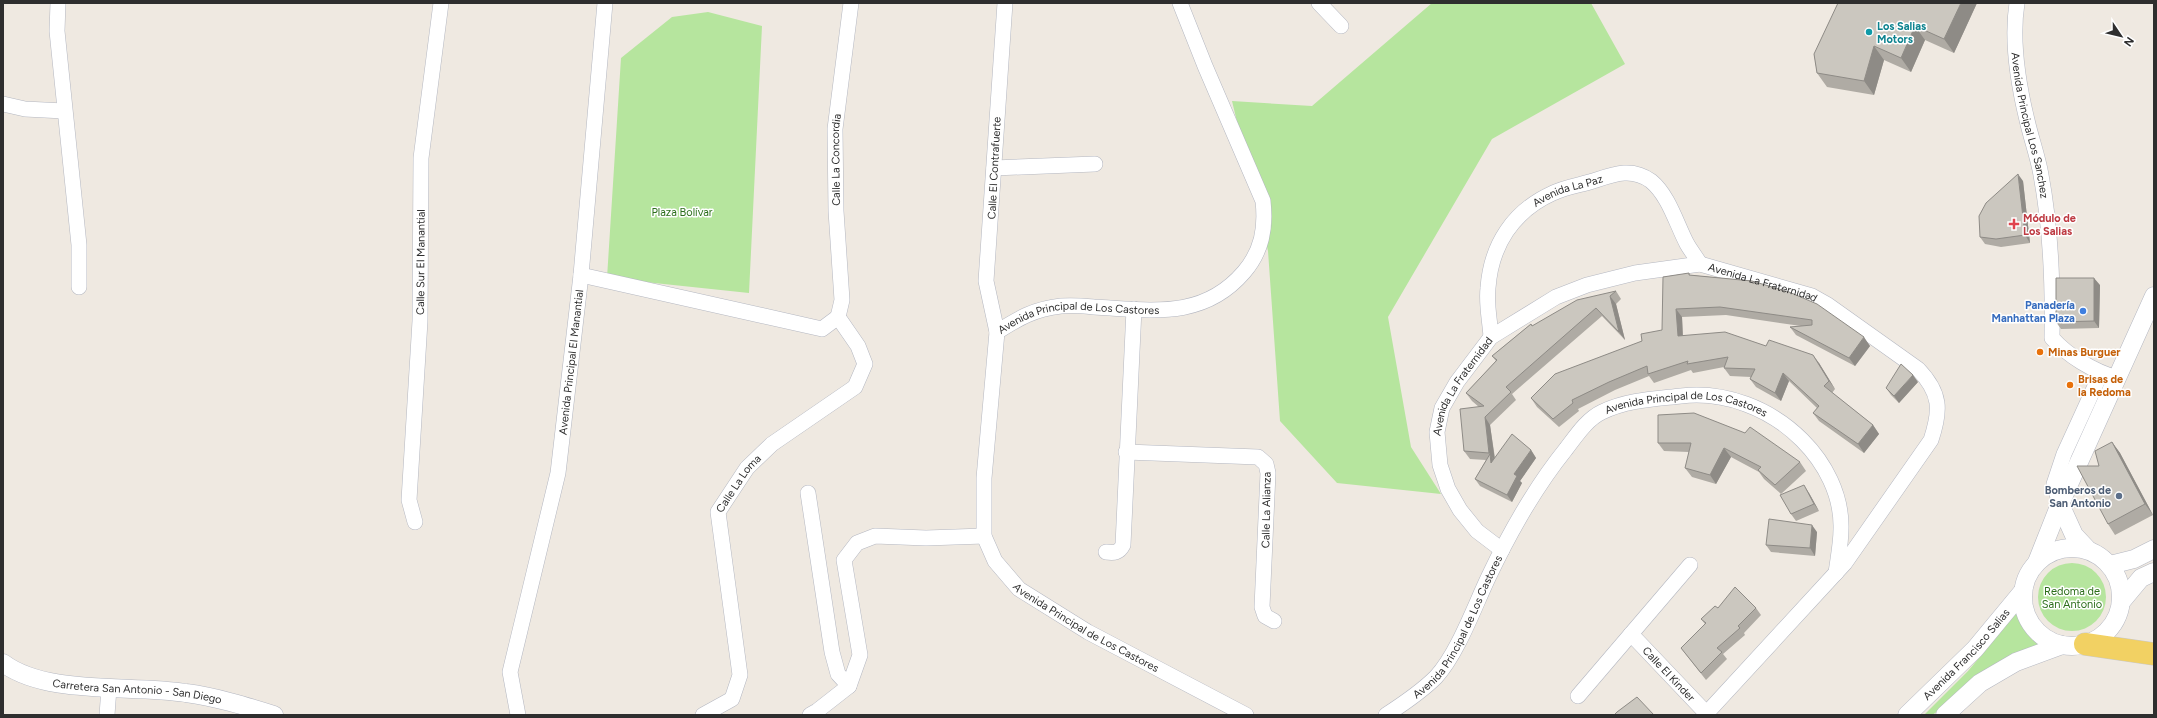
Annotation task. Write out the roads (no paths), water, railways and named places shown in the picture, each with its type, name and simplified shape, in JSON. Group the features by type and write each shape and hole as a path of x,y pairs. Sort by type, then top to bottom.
{"main road":[{"path":"2085,644 2154,654"}],"street":[{"path":"58,3 57,31 64,111 79,245 79,287"},
{"name":"Calle Sur El Manantial","path":"415,522 409,500 420,321 421,158 441,3"},
{"name":"Avenida Principal El Manantial","path":"518,715 510,672 558,473 581,275 605,3"},
{"name":"Calle La Concordia","path":"838,317 842,300 836,211 835,129 852,3"},
{"name":"Calle El Contrafuerte","path":"997,332 986,281 1005,3"},
{"name":"Avenida Principal de Los Castores","path":"1180,3 1205,66 1263,201 1266,221 1254,260 1232,286 1195,306 1158,310 1063,306 1043,309 1023,315 997,332 984,478 984,536 995,561 1019,589 1088,632 1246,715"},
{"path":"1319,3 1341,26"},
{"name":"Avenida Principal Los Sanchez","path":"2017,3 2015,15 2017,68 2026,119 2041,175 2050,242 2052,338 2060,347 2109,376"},
{"path":"3,104 25,109 64,111"},
{"path":"994,168 1095,164"},
{"name":"Avenida La Paz","path":"1491,337 1488,289 1492,262 1500,240 1512,222 1528,208 1553,193 1623,172 1638,174 1650,181 1662,193 1688,245 1700,264"},
{"name":"Avenida La Fraternidad","path":"1502,550 1477,531 1457,505 1448,489 1440,465 1437,432 1442,408 1457,382 1491,337 1556,297 1587,285 1635,274 1700,264 1812,296 1828,305 1918,369 1930,382 1937,399 1937,421 1931,440 1845,563 1836,573"},
{"path":"581,275 822,329 838,317"},
{"path":"2062,645 2049,640 2037,632 2029,620 2024,606 2023,592 2028,576 2037,562 2109,376 2154,296"},
{"path":"1106,552 1115,553 1121,550 1123,545 1126,452 1134,309"},
{"name":"Calle La Loma","path":"703,715 732,699 740,675 718,512 747,468 772,444 855,386 864,364 858,346 838,317"},
{"name":"Avenida Principal de Los Castores","path":"1386,715 1409,700 1436,676 1456,646 1502,550 1556,462 1580,430 1600,413 1625,402 1700,394 1729,398 1770,415 1793,430 1812,450 1824,466 1833,486 1838,503 1841,528 1836,573"},
{"name":"Calle La Alianza","path":"1126,452 1258,458 1266,464 1268,473 1262,607 1265,616 1274,621"},
{"path":"808,493 832,652 838,674 849,686"},
{"path":"2060,504 2074,535 2088,550"},
{"path":"810,715 817,712 849,686 860,654 844,560 857,543 875,536 926,538 984,536"},
{"path":"1946,715 1980,683 2016,662 2062,645 2085,644 2102,635 2115,620 2121,602 2119,582 2110,565 2100,556 2088,550 2070,548 2052,552 2037,562"},
{"path":"2110,565 2134,559 2154,549"},
{"path":"1578,696 1690,565"},
{"path":"1706,714 1836,573"},
{"path":"2121,602 2148,575"},
{"name":"Avenida Francisco Salias","path":"1907,715 1975,649 2023,592"},
{"name":"Calle El Kinder","path":"1631,634 1706,714"},
{"name":"Carretera San Antonio - San Diego","path":"3,663 16,673 61,684 109,688 140,688 186,693 248,707 274,715"},
{"path":"107,715 109,688"}],"place":[{"name":"Los Salias Motors","path":"1869,32"},
{"name":"Módulo de Los Salias","path":"2014,224"},
{"name":"Panadería Manhattan Plaza","path":"2083,311"},
{"name":"Minas Burguer","path":"2040,352"},
{"name":"Brisas de la Redoma","path":"2070,385"},
{"name":"Bomberos de San Antonio","path":"2119,496"}],"park label":[{"name":"Plaza Bolívar","path":"682,212"},
{"name":"Redoma de San Antonio","path":"2072,597"}]}
